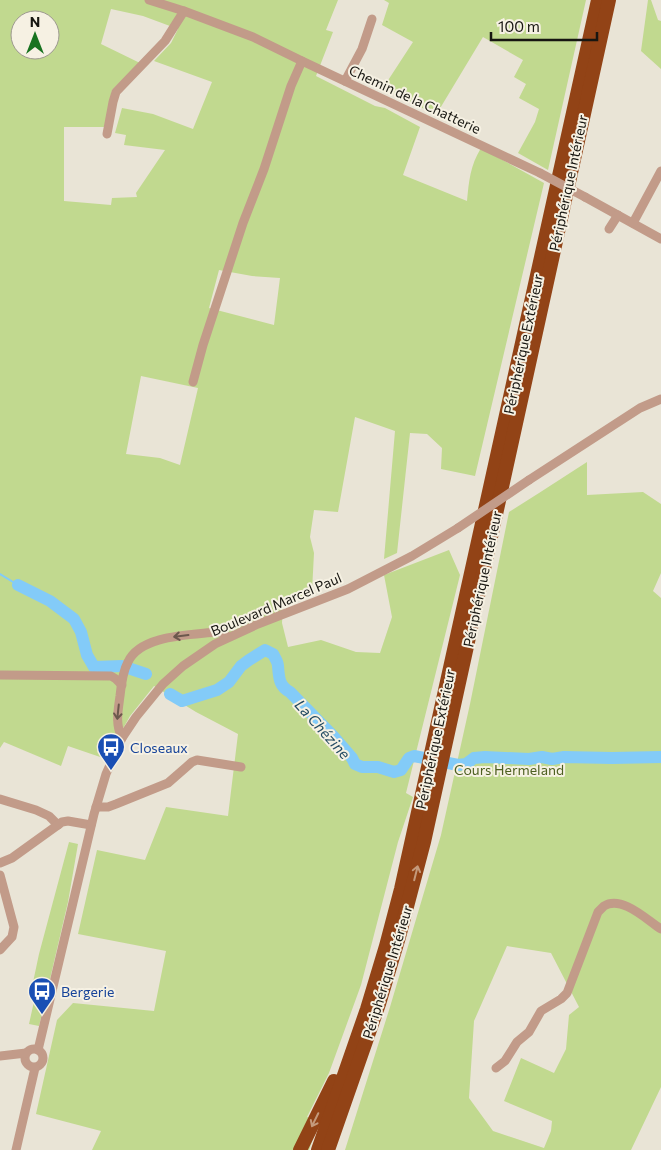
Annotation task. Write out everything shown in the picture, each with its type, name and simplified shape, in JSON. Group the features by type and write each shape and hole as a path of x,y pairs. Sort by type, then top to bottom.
{"highway":[{"name":"Périphérique Extérieur","path":"441,737 505,426 598,0"},
{"name":"Périphérique Intérieur","path":"328,1150 367,1041 409,900 441,737 492,531 609,0"},
{"name":"Périphérique Extérieur","path":"318,1150 367,1009 428,798"},
{"path":"300,1150 340,1068 348,1064"}],"street":[{"name":"Chemin de la Chatterie","path":"149,0 253,37 540,173 661,239"},
{"path":"107,134 116,92 165,41 184,11"},
{"path":"345,81 362,49 372,19"},
{"path":"193,382 243,223 264,169 291,86 302,61"},
{"path":"633,223 661,171"},
{"path":"609,229 618,215"},
{"name":"Boulevard Marcel Paul","path":"38,1050 91,825 106,774 131,723 164,684 183,666 228,637 348,589 412,556 458,528 640,408 661,398"},
{"path":"122,738 118,730 117,718 127,663 133,654 148,643 172,638 216,632 223,633 228,637"},
{"path":"0,675 110,676 122,685"},
{"path":"96,807 108,807 168,783 192,762 197,760 241,767"},
{"path":"0,799 36,810 49,816 58,825"},
{"path":"0,863 12,858 58,825 68,821 91,825"},
{"path":"0,875 14,927 12,938 0,950"},
{"path":"496,1068 505,1061 517,1042 529,1032 540,1011 561,999 567,993 598,912 605,906 615,903 625,905 661,929"},
{"path":"0,1062 19,1060 26,1057 32,1049 38,1050 42,1054 43,1060 41,1065 35,1068 29,1067 26,1057"},
{"path":"0,1056 26,1057"},
{"path":"16,1150 35,1068"}],"green space":[{"path":"0,0 338,0 326,30 333,32 316,76 375,106 385,108 420,127 403,175 467,201 472,167 481,148 544,183 475,476 441,469 442,448 427,434 410,433 397,553 384,559 395,431 355,417 338,512 314,510 310,537 314,553 312,591 283,604 282,623 288,647 321,640 356,652 380,653 392,617 384,575 449,550 460,575 406,793 413,797 398,842 361,985 329,1073 307,1117 319,1121 309,1150 92,1150 101,1131 36,1114 57,1020 73,1003 154,1011 166,951 78,934 97,850 145,860 166,807 228,816 238,734 196,712 154,686 130,716 106,759 68,746 61,766 4,742 0,748","holes":["111,9 143,16 178,29 171,43 154,61 212,82 193,129 153,114 122,108 115,133 126,135 124,145 165,150 136,193 137,197 112,198 111,205 64,201 64,127 105,127 112,90 140,63 101,44","219,270 252,276 280,278 274,325 209,308","141,376 198,388 180,465 160,458 126,454"]},
{"path":"384,0 586,0 548,170 518,153 535,122 539,109 519,98 526,84 514,77 523,60 483,37 436,115 383,88 413,42 382,25 389,3"},
{"path":"648,0 651,0 658,20 661,21 661,69 641,51"},
{"name":"Cours Hermeland","path":"587,462 587,495 643,492 661,504 661,573 653,591 661,598 661,1087 631,1150 345,1150 441,835 509,512","holes":["507,946 551,953 579,1007 569,1015 566,1049 554,1073 521,1058 504,1101 552,1121 551,1131 544,1148 493,1131 469,1098 474,1021"]},
{"path":"69,842 78,844 68,902 39,1026 29,1024 37,988 32,987"}],"waterway":[{"name":"La Chézine","path":"0,574 18,585"},
{"name":"La Chézine","path":"18,585 50,601 74,619 81,632 87,655 94,667 122,666"},
{"name":"La Chézine","path":"170,694 182,701 217,690 229,682 241,666 265,650 273,654 278,664 279,678 284,687 333,736 355,764 362,767 378,767 394,772 401,770 409,758 414,756 458,765 466,764 474,758 485,757 529,759 542,757 552,759 564,757 661,757"},
{"name":"La Chézine","path":"128,668 146,674"}],"place":[{"name":"Closeaux","path":"111,771"},
{"name":"Bergerie","path":"42,1015"}]}
